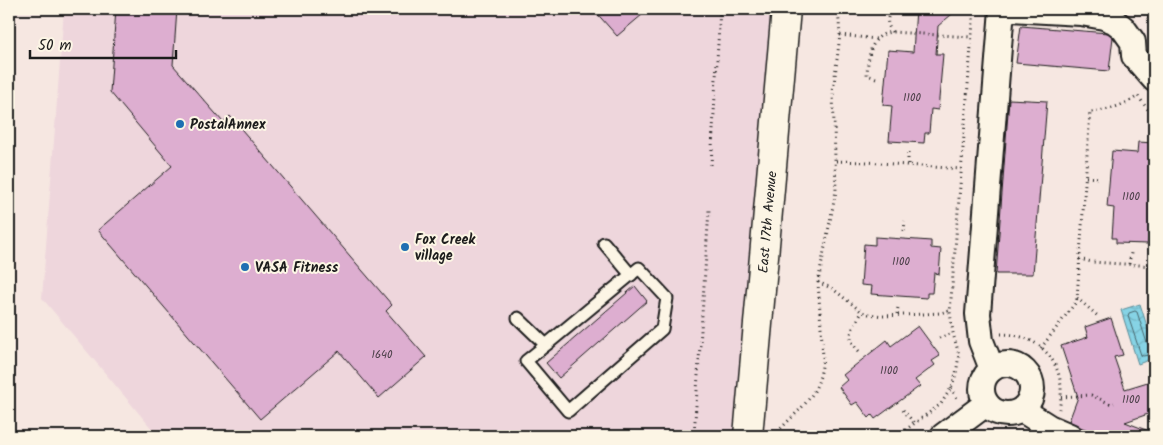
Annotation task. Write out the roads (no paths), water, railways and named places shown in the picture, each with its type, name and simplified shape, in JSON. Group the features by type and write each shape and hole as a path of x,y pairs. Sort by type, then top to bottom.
{"main road":[{"name":"East 17th Avenue","path":"748,436 786,9"}],"street":[{"path":"992,369 981,341 978,314 1002,9"},
{"path":"1010,9 1104,17 1123,28 1133,42 1134,56 1154,79"},
{"path":"1007,364 1015,365 1027,375 1032,390 1031,398 1022,410 1006,415 998,414 986,404 981,389 986,374 992,369 1007,364"},
{"path":"944,436 986,404"},
{"path":"1022,410 1036,420 1070,436"}],"lane":[{"path":"604,243 631,275"},
{"path":"639,268 667,298 662,329 568,411 526,361 546,345 639,268"},
{"path":"518,318 546,345"}],"water":[{"path":"1140,304 1154,348 1154,358 1138,364 1121,310"}],"place":[{"name":"PostalAnnex","path":"180,124"},
{"name":"Fox Creek village","path":"405,247"},
{"name":"VASA Fitness","path":"245,267"}]}
